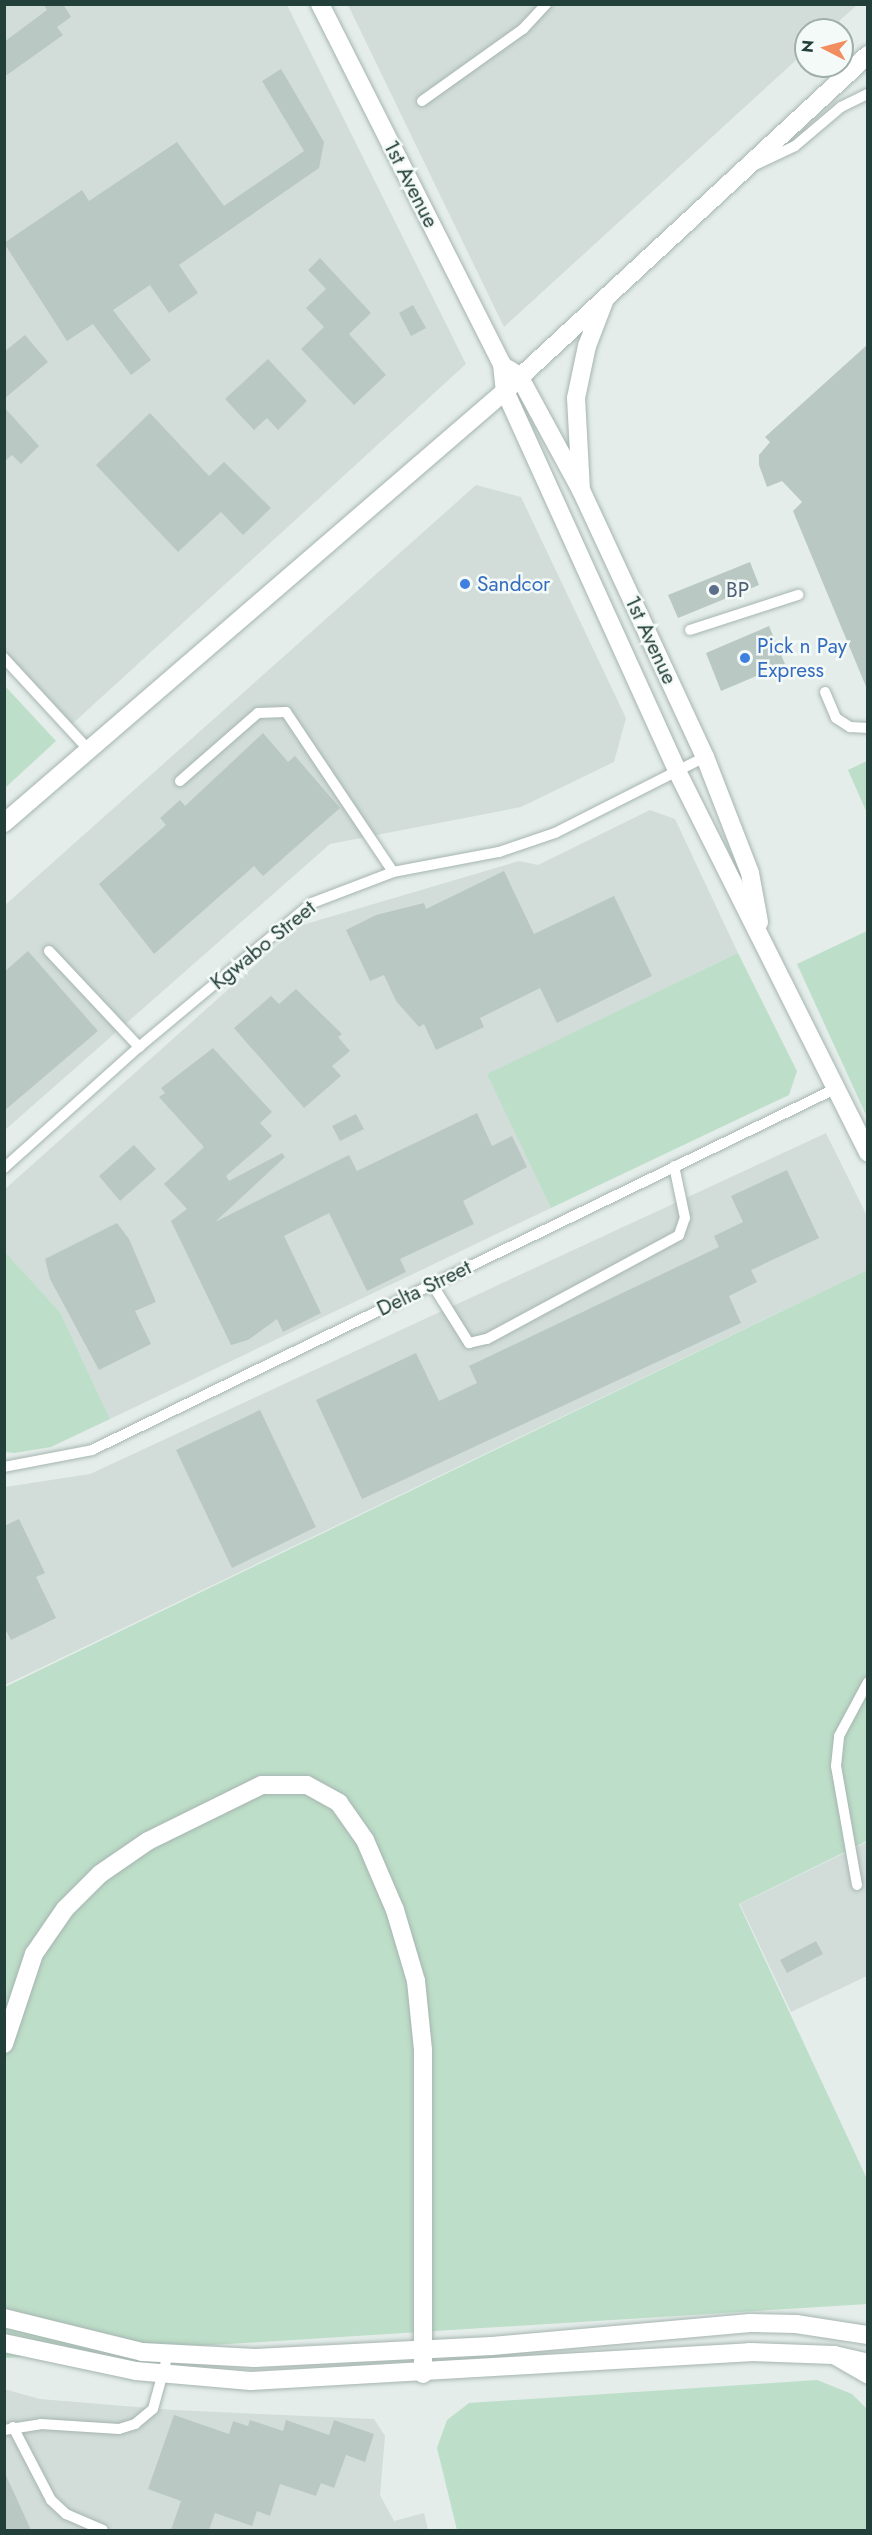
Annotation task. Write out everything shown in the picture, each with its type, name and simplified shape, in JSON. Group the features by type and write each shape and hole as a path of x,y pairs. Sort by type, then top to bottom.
{"street":[{"name":"1st Avenue","path":"320,4 502,364 505,391 677,771 837,1088 867,1154"},
{"path":"4,823 87,748 505,391 739,170 867,55"},
{"path":"581,490 576,398 587,346 608,292"},
{"name":"1st Avenue","path":"502,364 519,376 581,490 705,757 750,873 761,935"},
{"path":"4,2044 34,1954 65,1909 100,1874 148,1841 262,1785 307,1785 339,1803 365,1840 391,1900 416,1982 423,2050 423,2374"},
{"path":"4,2318 97,2344 168,2354 255,2358 422,2349 750,2323 796,2324 867,2335"},
{"path":"4,2343 93,2364 165,2375 293,2381 749,2352 834,2355 867,2363"},
{"path":"834,2355 867,2375"}],"lane":[{"path":"422,101 523,29 546,4"},
{"path":"739,170 795,146 841,107 867,94"},
{"path":"690,630 798,595"},
{"path":"4,658 87,748"},
{"path":"825,692 836,718 850,727 867,728"},
{"path":"180,781 258,713 286,712 393,872"},
{"name":"Kgwabo Street","path":"4,1168 139,1047 312,903 393,872 500,852 555,833 705,757"},
{"path":"49,951 139,1047"},
{"name":"Delta Street","path":"4,1467 92,1450 837,1088"},
{"path":"432,1284 469,1343 487,1339 679,1235 685,1218 674,1166"},
{"path":"857,1885 836,1766 839,1736 867,1682"},
{"path":"9,2429 119,2429 135,2424 153,2409 165,2375 168,2354"},
{"path":"9,2429 51,2500 66,2514 103,2530"}],"shaded area":[{"path":"5,5 287,5 466,364 70,726 5,657"},
{"path":"348,5 857,5 842,18 794,18 794,62 504,327"},
{"path":"476,485 521,497 626,718 614,762 521,807 330,844 5,1130 4,906"},
{"path":"650,810 675,819 738,953 488,1074 551,1208 110,1419 60,1312 5,1252 4,1190 299,926 519,861 538,865"},
{"path":"826,1133 867,1216 867,1270 5,1685 5,1487 90,1474"},
{"path":"867,1842 867,1976 791,2012 740,1904"},
{"path":"4,2389 40,2399 173,2410 374,2419 385,2436 380,2495 394,2521 424,2513 428,2530 5,2530"}],"green space":[{"path":"5,686 56,741 5,788"},
{"path":"867,761 867,813 848,770"},
{"path":"867,931 867,1117 797,964"},
{"path":"738,953 797,1071 789,1095 551,1208 487,1074"},
{"path":"5,1252 60,1312 110,1419 51,1447 14,1453 4,1452"},
{"path":"867,1270 867,1841 739,1904 867,2179 867,2304 5,2358 5,1687"},
{"path":"817,2380 852,2394 867,2409 867,2530 457,2530 437,2448 447,2420 469,2403"}],"building":[{"path":"43,4 63,4 71,17 57,27 63,35 4,77 4,42 47,10"},
{"path":"281,69 324,142 319,168 179,265 198,293 169,313 150,285 113,310 151,360 131,375 93,324 67,341 4,243 82,190 89,201 177,142 224,206 304,151 262,81"},
{"path":"320,258 371,313 349,334 386,375 354,405 301,349 324,327 306,308 326,289 308,270"},
{"path":"413,305 426,328 411,336 399,313"},
{"path":"25,335 48,362 4,399 4,352"},
{"path":"867,345 867,689 793,511 802,502 782,481 767,487 759,465 759,455 770,442 765,437"},
{"path":"268,359 307,401 278,430 267,418 254,430 225,399"},
{"path":"4,407 39,446 21,464 12,455 4,462"},
{"path":"150,413 209,476 224,462 271,508 243,535 221,512 178,552 96,465"},
{"name":"BP","path":"750,562 759,585 678,618 668,595"},
{"name":"Pick n Pay Express","path":"769,626 785,664 721,691 706,653"},
{"path":"263,733 288,762 295,756 340,808 263,876 254,866 154,954 99,884 166,825 160,818 180,800 185,806"},
{"path":"504,871 534,934 614,896 652,976 557,1023 540,988 480,1018 484,1027 436,1050 424,1024 419,1027 396,1001 384,975 370,981 346,930 376,915 424,903 426,909"},
{"path":"28,951 98,1031 4,1111 4,972"},
{"path":"296,989 342,1034 338,1037 350,1051 332,1066 341,1076 304,1108 234,1028 271,996 279,1004"},
{"path":"213,1048 272,1112 260,1123 272,1136 226,1176 229,1181 282,1153 285,1157 215,1222 349,1155 357,1171 477,1113 492,1146 512,1136 527,1167 463,1201 474,1224 400,1259 406,1272 367,1291 329,1213 284,1236 321,1313 283,1332 277,1319 248,1340 231,1345 171,1221 187,1209 164,1184 204,1147 159,1097 165,1093 161,1088"},
{"path":"356,1114 364,1129 340,1141 332,1126"},
{"path":"134,1145 156,1169 120,1201 99,1176"},
{"path":"787,1170 819,1238 751,1270 757,1282 729,1296 741,1323 362,1499 316,1400 416,1353 439,1401 477,1383 469,1366 719,1247 714,1236 743,1222 731,1196"},
{"path":"117,1223 129,1239 156,1302 135,1311 151,1344 99,1370 50,1279 45,1259"},
{"path":"260,1410 316,1527 232,1568 176,1450"},
{"path":"19,1519 45,1573 36,1577 56,1618 11,1640 4,1627 4,1526"},
{"path":"816,1941 823,1954 787,1973 780,1960"},
{"path":"174,2415 229,2434 233,2421 248,2426 250,2420 283,2431 286,2420 329,2435 334,2420 374,2434 365,2462 346,2455 334,2488 321,2483 316,2496 280,2484 270,2516 257,2511 252,2526 215,2513 209,2530 171,2530 181,2501 148,2489"},
{"path":"4,2471 31,2530 4,2530"}],"place":[{"name":"Sandcor","path":"465,584"},
{"name":"BP","path":"714,590"},
{"name":"Pick n Pay Express","path":"745,658"}]}
